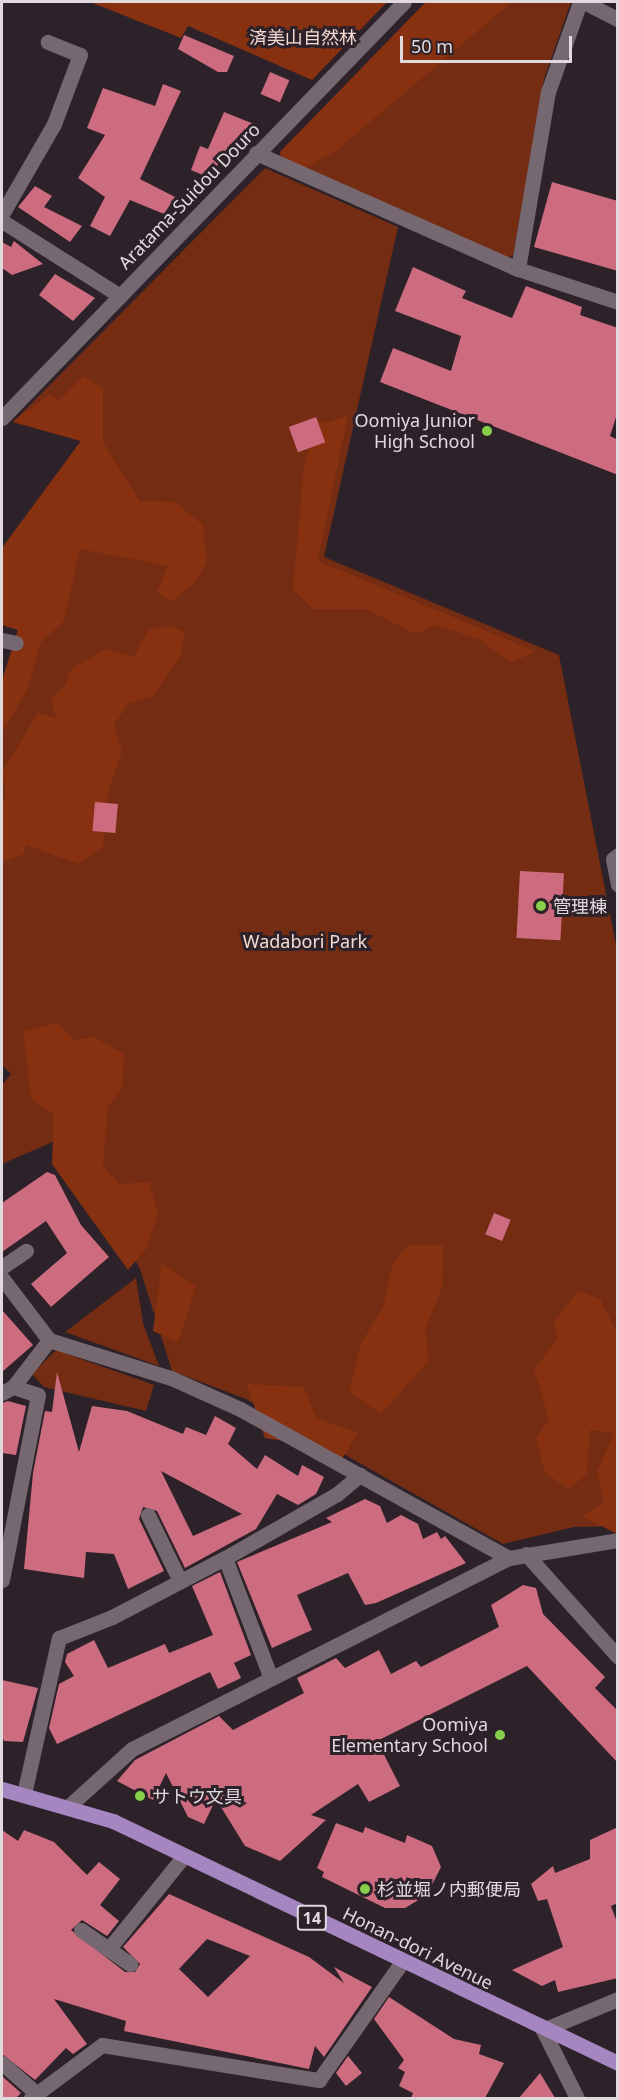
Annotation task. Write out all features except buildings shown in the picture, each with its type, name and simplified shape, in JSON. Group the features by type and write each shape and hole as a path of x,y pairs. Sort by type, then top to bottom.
{"main road":[{"name":"Honan-dori Avenue","path":"2,1789 70,1805 184,1856 543,2030 618,2063"}],"street":[{"name":"Aratama-Suidou Douro","path":"2,418 404,2"},
{"path":"518,268 548,92 582,2 618,19"},
{"path":"2,214 54,124 80,55 47,42"},
{"path":"256,153 518,268 618,302"},
{"path":"2,221 120,296"},
{"path":"618,855 613,859 618,885"},
{"path":"2,1268 26,1251"},
{"path":"2,1278 49,1340 171,1378 360,1475 509,1558"},
{"path":"7,1390 49,1340"},
{"path":"2,1580 38,1395 7,1390"},
{"path":"24,1794 58,1638 225,1558 337,1494 360,1475"},
{"path":"148,1515 180,1581"},
{"path":"70,1805 132,1749 270,1676 509,1558 618,1540"},
{"path":"526,1554 615,1651"},
{"path":"225,1558 270,1676"},
{"path":"111,1946 184,1856"},
{"path":"81,1930 111,1946 130,1964"},
{"path":"2,2063 34,2096 102,2045 320,2080 402,1962"},
{"path":"577,2098 543,2030 618,1999"}],"green space":[{"name":"済美山自然林","path":"90,2 387,2 312,80 188,26 181,38"},
{"path":"426,2 571,2 544,79 513,256 506,258 281,157 280,152"},
{"path":"426,2 512,2 337,150 306,168 281,157 280,152"},
{"name":"Wadabori Park","path":"265,168 398,227 324,557 559,655 617,950 617,1526 574,1527 503,1544 246,1399 172,1371 140,1269 71,1134 2,1164 2,1085 11,1074 2,1065 2,679 18,630 2,625 2,548 81,441 13,422"},
{"path":"83,376 103,388 103,442 140,501 175,502 203,525 207,562 194,583 171,602 157,592 168,566 80,549 64,621 41,642 27,690 2,733 2,683 18,630 2,625 2,548 81,441 13,422 50,394 59,401"},
{"path":"348,415 318,561 535,651 511,663 479,639 436,625 416,634 366,609 313,609 293,589 304,465 317,420 328,423"},
{"path":"170,626 185,632 180,657 153,696 128,704 114,725 122,752 108,792 103,847 79,864 26,845 24,854 2,862 2,798 6,798 2,772 38,713 56,718 51,699 65,686 71,669 106,649 134,657 148,630"},
{"path":"57,1023 74,1040 94,1037 124,1054 122,1089 108,1106 103,1166 119,1184 149,1182 158,1213 147,1248 128,1270 52,1164 54,1114 31,1099 23,1031"},
{"path":"408,1245 443,1245 442,1287 425,1330 429,1360 381,1414 349,1392 361,1343 383,1308 392,1265"},
{"path":"162,1264 196,1286 178,1342 153,1331"},
{"path":"136,1278 143,1323 159,1366 65,1332"},
{"path":"578,1291 600,1299 617,1332 617,1534 582,1516 604,1502 597,1472 614,1433 590,1430 587,1474 569,1489 545,1473 536,1439 549,1419 534,1370 557,1339 554,1322"},
{"path":"56,1350 154,1385 146,1411 44,1387 32,1374"},
{"path":"247,1384 304,1387 316,1418 358,1433 335,1470 291,1442 265,1438"}],"place":[{"name":"Oomiya Junior High School","path":"487,431"},
{"name":"管理棟","path":"541,906"},
{"name":"Oomiya Elementary School","path":"500,1735"},
{"name":"サトウ文具","path":"140,1796"},
{"name":"杉並堀ノ内郵便局","path":"365,1889"}]}
